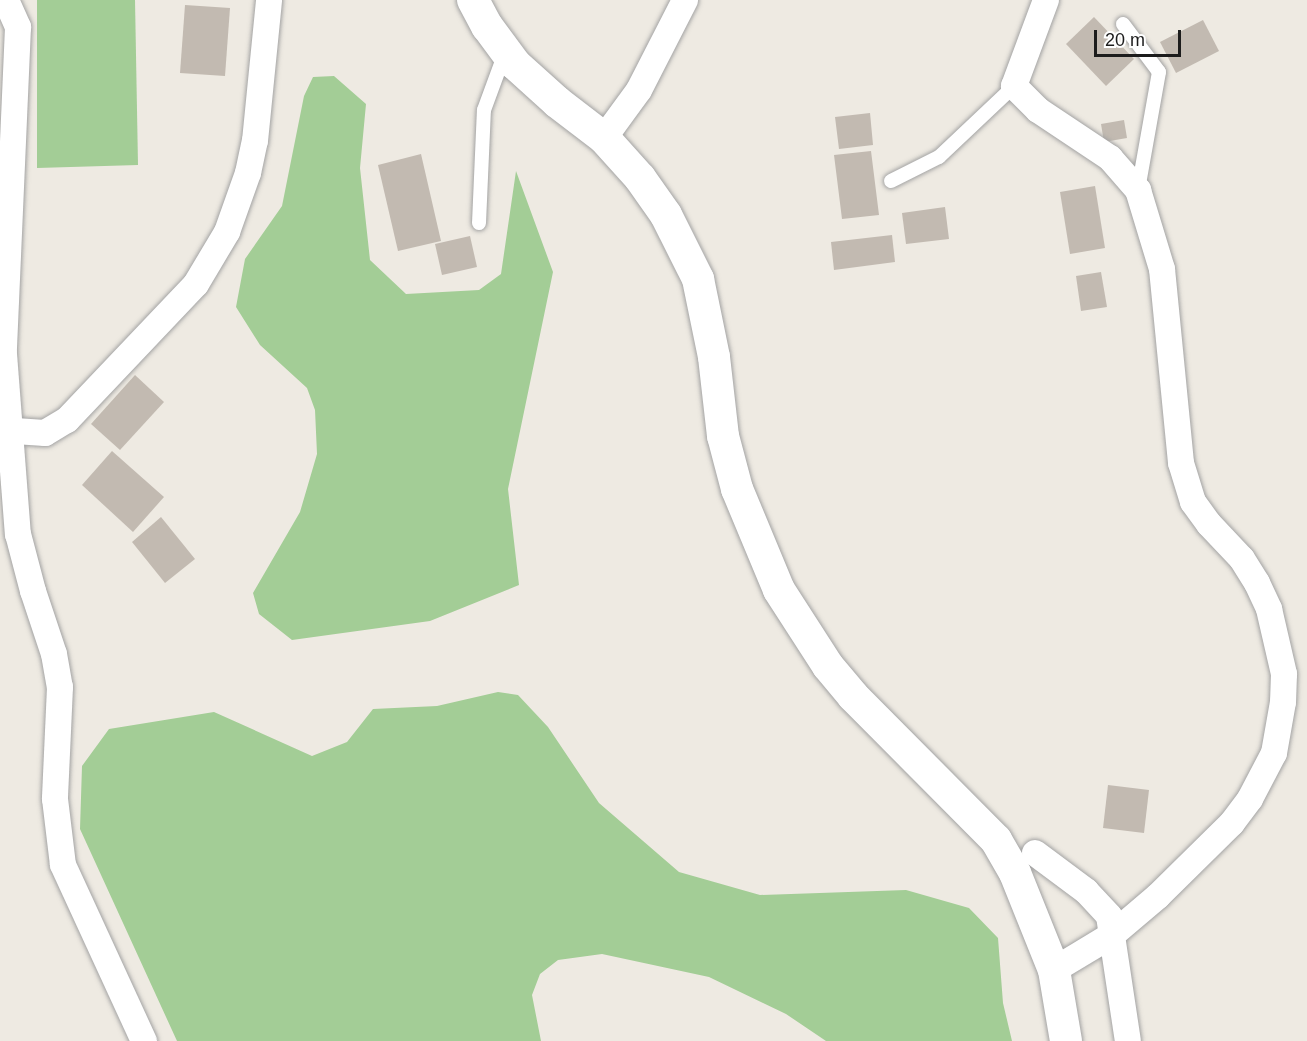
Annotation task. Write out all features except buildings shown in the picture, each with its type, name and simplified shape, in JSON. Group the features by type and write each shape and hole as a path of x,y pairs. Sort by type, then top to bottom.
{"street":[{"path":"6,0 18,27 3,320 6,487 33,591 54,654 60,687 55,799 63,865 144,1041"},
{"path":"4,430 45,433 67,420 196,284 227,232 248,173 255,141 269,0"},
{"path":"473,0 515,64 557,102 604,138 640,178 666,215 698,279 714,357 726,447 745,510 779,590 822,658 854,696 996,840 1015,873 1054,970 1066,1041"},
{"path":"604,138 639,90 685,0"},
{"path":"1046,0 1014,86 1038,110 1110,158 1137,189 1162,269 1180,464 1193,502 1209,524 1242,559 1257,583 1269,609 1284,674 1283,702 1274,753 1250,799 1190,867 1112,935 1054,970"},
{"path":"1035,853 1100,904 1109,916 1128,1041"}],"lane":[{"path":"1123,24 1158,72 1137,189"},
{"path":"479,223 484,110 506,51"},
{"path":"891,181 939,157 1014,86"}],"green space":[{"path":"37,0 135,0 138,165 37,168"},
{"path":"334,76 366,104 360,168 370,260 406,294 479,290 501,274 516,171 553,272 508,489 519,585 430,621 292,640 259,614 253,593 300,512 317,454 315,410 307,388 260,345 236,307 245,259 282,206 304,96 313,77"},
{"path":"498,692 518,695 548,727 599,803 679,872 760,895 906,890 969,908 998,938 1003,1003 1012,1041 826,1041 786,1014 709,977 602,954 558,960 540,974 532,995 541,1041 177,1041 80,829 82,766 109,729 214,712 312,756 347,742 373,709 437,706"}]}
